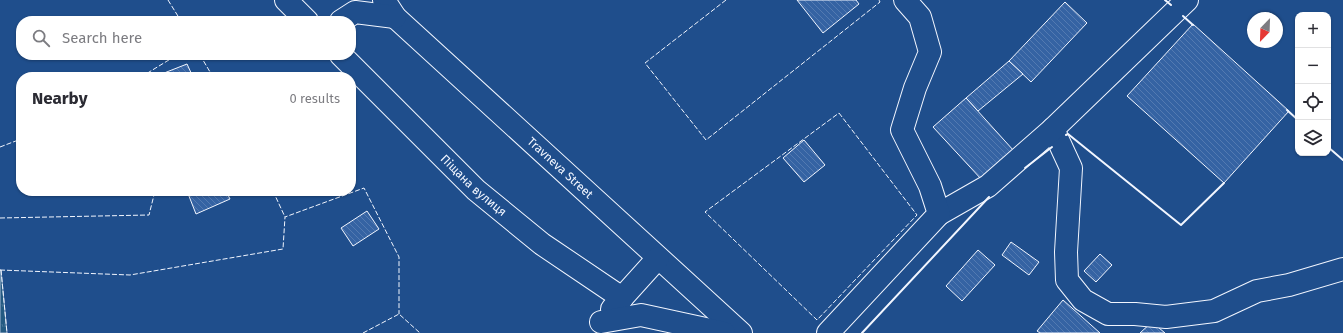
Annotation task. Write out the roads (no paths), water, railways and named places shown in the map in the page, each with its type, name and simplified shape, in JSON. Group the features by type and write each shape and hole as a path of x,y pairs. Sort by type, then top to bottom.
{"street":[{"path":"286,0 302,16"},
{"path":"905,0 920,17 930,52 915,88 902,130 930,186 939,214"},
{"path":"828,333 939,214 988,186 1053,128 1187,0"},
{"path":"345,11 390,8"},
{"name":"Travneva Street","path":"390,8 658,258 741,333"},
{"name":"Піщана вулиця","path":"345,60 476,190 542,244 622,298"},
{"path":"1053,128 1071,168 1066,252 1067,280 1083,300 1108,314 1135,314 1166,317 1214,311 1257,291 1288,286 1343,270"},
{"path":"596,328 658,258"},
{"path":"596,328 641,315 724,333"}]}
